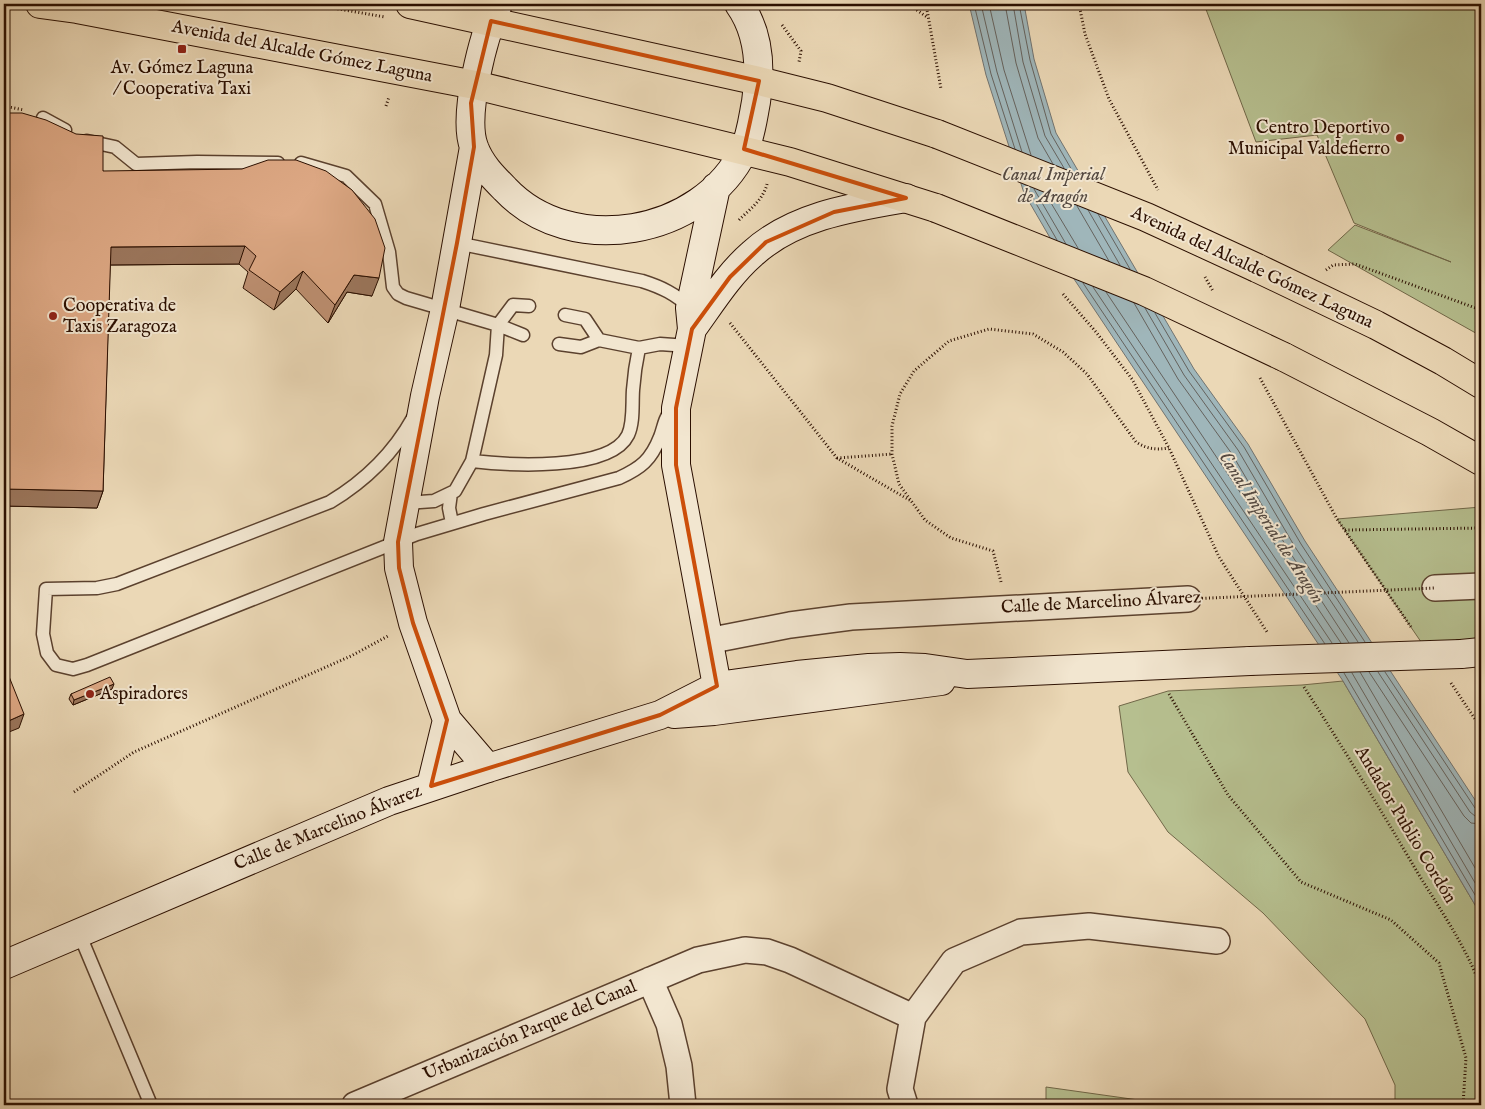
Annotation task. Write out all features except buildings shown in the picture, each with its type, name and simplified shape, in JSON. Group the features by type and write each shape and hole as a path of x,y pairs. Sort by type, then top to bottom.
{"main road":[{"name":"Avenida del Alcalde Gómez Laguna","path":"40,4 77,9 475,85 744,149 906,198 936,208 1144,291 1284,358 1430,432 1481,461"},
{"name":"Avenida del Alcalde Gómez Laguna","path":"429,5 494,12 826,98 937,134 1146,217 1257,268 1376,326 1443,361 1481,384"}],"street":[{"path":"474,147 489,173 513,199 542,216 570,227 612,231 634,228 654,224 692,206 716,187 732,168 744,149 754,116 759,81 755,41 746,13 739,4"},
{"path":"488,768 446,720 413,623 399,568 398,542 425,396 445,309 474,147 469,118 475,85 494,12"},
{"path":"716,187 676,408 676,465 717,686"},
{"name":"Avenida del Alcalde Gómez Laguna","path":"690,328 730,277 752,253 766,242 797,226 834,212 906,198"},
{"path":"1434,588 1481,586"},
{"name":"Calle de Marcelino Álvarez","path":"723,638 790,625 851,617 1008,607 1188,599"},
{"name":"Calle de Marcelino Álvarez","path":"4,965 389,801 488,768 660,716 717,686 797,675 869,668 909,667 967,674 1471,653"},
{"name":"Calle de Marcelino Álvarez","path":"660,716 714,711 932,683 967,674"},
{"path":"431,786 446,720"},
{"path":"905,1105 900,1089 913,1017 954,961 1021,932 1089,926 1217,940"},
{"name":"Urbanización Parque del Canal","path":"355,1105 698,960 745,950 767,952 790,960 913,1017"},
{"name":"Urbanización Parque del Canal","path":"650,980 669,1024 679,1066 683,1105"}],"lane":[{"path":"43,118 87,141 115,147 136,164 197,162 301,163 346,176 375,204 389,252 393,287 398,294 498,325 523,335"},
{"path":"457,243 651,284 671,292 690,328 660,344 639,348 599,340 581,347 559,344"},
{"path":"406,503 434,501 455,492 472,461 496,355 498,325 513,305 529,306"},
{"path":"565,315 585,320 599,340"},
{"path":"472,461 527,465 585,460 612,451 628,435 639,348"},
{"path":"425,396 406,430 387,456 348,491 330,502 118,584 82,589 46,589 43,634 47,653 56,665 73,669 87,665 398,542 452,523 603,482 632,472 650,458 667,416 676,408"},
{"path":"451,493 449,508 452,523"},
{"path":"79,933 151,1105"}],"path":[{"path":"908,4 928,17"},
{"path":"926,4 941,89"},
{"path":"1300,290 1333,266 1355,264 1481,310"},
{"path":"1063,294 1096,332 1132,379 1169,448 1219,557"},
{"path":"728,315 730,323 738,334 837,458 912,502"},
{"path":"1008,607 993,551 952,538 925,520 899,484 892,454 892,426 900,394 914,371 949,341 989,329 1032,334 1063,352 1087,374 1136,442 1146,448 1158,450 1169,448"},
{"path":"837,458 892,454"},
{"path":"1344,530 1481,528"},
{"name":"Calle de Marcelino Álvarez","path":"1188,599 1434,588"},
{"path":"74,792 134,752 351,656 413,623"},
{"path":"1168,692 1228,795 1301,882 1391,920 1439,963 1466,1058 1463,1105"},
{"name":"Andador Publio Cordón","path":"1315,704 1430,892 1475,969 1481,988"}],"highlighted area":[{"path":"491,21 759,81 744,149 906,198 834,212 766,242 730,277 692,329 676,408 676,465 717,686 660,715 431,786 447,720 413,623 399,568 398,542 457,243 474,147 471,103"}],"green space":[{"name":"Centro Deportivo Municipal Valdefierro","path":"1204,4 1481,4 1481,336 1328,250 1355,225 1451,262 1354,223 1317,135 1256,142"},
{"path":"1481,507 1481,652 1430,655 1337,519"},
{"path":"1343,681 1481,915 1481,1105 1395,1105 1395,1085 1365,1019 1263,913 1168,832 1128,772 1119,706 1168,691 1302,685"},
{"path":"1046,1087 1174,1105 1046,1105"}],"water":[{"name":"Canal Imperial de Aragón","path":"969,4 1024,4 1034,59 1056,133 1194,369 1248,444 1305,541 1481,809 1481,915 1343,681 1074,279 1024,193 986,75"}],"place":[{"name":"Av. Gómez Laguna / Cooperativa Taxi","path":"182,49"},
{"name":"Centro Deportivo Municipal Valdefierro","path":"1400,138"},
{"name":"Cooperativa de Taxis Zaragoza","path":"53,316"},
{"name":"Aspiradores","path":"90,694"}]}
